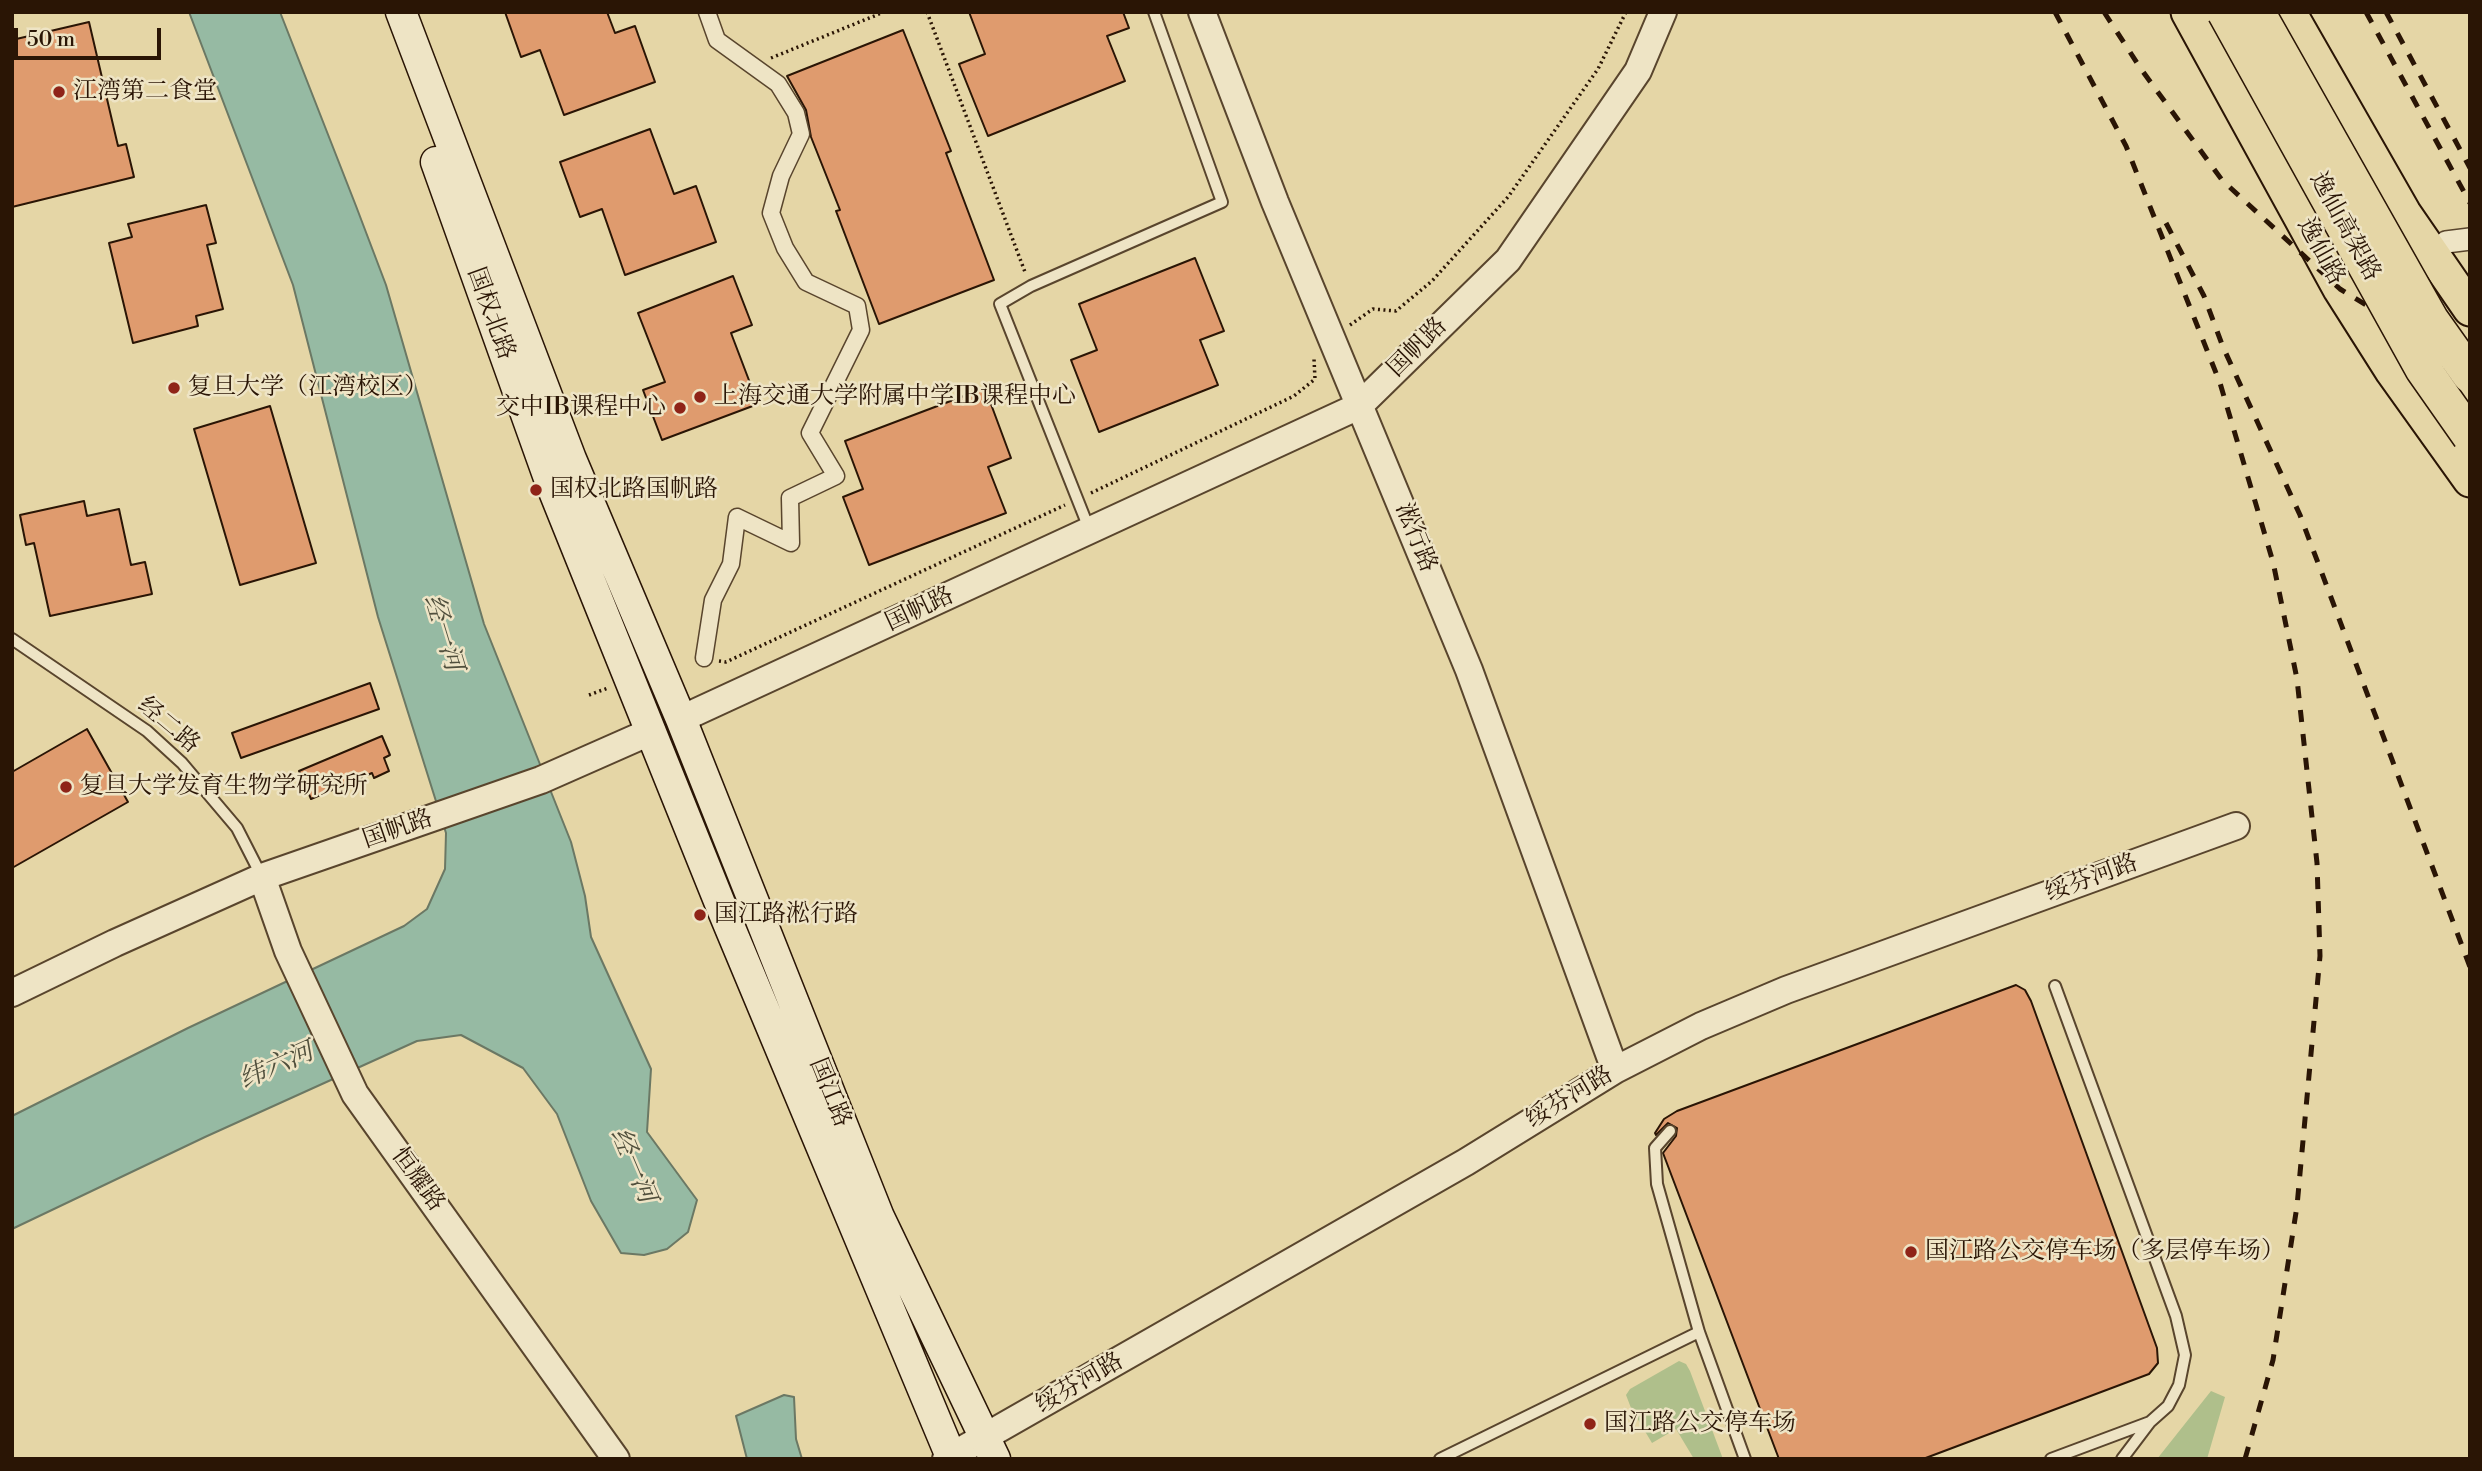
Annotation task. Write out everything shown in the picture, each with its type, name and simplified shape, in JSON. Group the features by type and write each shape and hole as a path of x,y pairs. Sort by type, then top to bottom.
{"highway":[{"name":"逸仙高架路","path":"2225,12 2423,369 2470,436"},
{"name":"逸仙高架路","path":"2257,12 2427,312 2470,375"},
{"path":"2427,312 2470,349"}],"main road":[{"name":"国权北路","path":"381,12 551,484 652,731"},
{"name":"国权北路","path":"401,12 571,459 681,719"},
{"name":"逸仙路","path":"2188,12 2340,289 2392,371 2470,480"},
{"path":"2269,12 2434,316 2470,368"},
{"path":"2289,12 2404,213 2470,309"},
{"path":"2396,245 2404,213"},
{"name":"国江路","path":"681,719 879,1217 990,1448"},
{"name":"国江路","path":"652,731 723,911 949,1458"}],"street":[{"path":"704,658 713,600 731,564 737,517 792,543 790,498 836,476 810,433 861,330 857,306 806,282 785,248 771,213 781,176 801,134 796,113 778,84 717,40 707,12"},
{"name":"淞行路","path":"1202,12 1331,338 1469,670 1615,1070"},
{"name":"国帆路","path":"12,993 262,877 541,780 681,719 1359,406 1508,260 1638,71 1663,12"},
{"path":"2404,213 2446,243 2470,239"},
{"path":"2446,243 2451,282"},
{"name":"绥芬河路","path":"949,1458 990,1448 1615,1070 1701,1026 1786,990 2236,826"},
{"name":"恒耀路","path":"262,877 300,976 355,1094 616,1459"}],"lane":[{"path":"1090,531 1000,304 1031,286 1222,202 1154,12"},
{"name":"经二路","path":"12,639 147,731 182,763 237,828 262,877"},
{"path":"2054,986 2176,1316 2185,1355 2179,1385 2168,1406 2150,1422 2122,1459"},
{"path":"1670,1131 1655,1148 1657,1184 1699,1332 1745,1459"},
{"path":"1440,1459 1699,1332"},
{"path":"2051,1459 2150,1422"}],"path":[{"path":"752,65 884,12"},
{"path":"927,12 1031,286"},
{"path":"704,658 726,662 1294,396 1315,379 1314,358 1331,338 1373,309 1396,312 1432,281 1508,197 1598,69 1626,12"},
{"path":"589,695 630,680"}],"shaded area":[{"path":"1679,1361 1686,1364 1690,1371 1723,1459 1694,1459 1676,1429 1652,1443 1631,1408 1626,1395 1630,1389"},
{"path":"2211,1391 2225,1397 2207,1459 2157,1459"}],"water":[{"path":"189,12 280,12 356,206 386,285 484,624 571,842 585,896 591,937 651,1069 647,1132 697,1200 688,1232 667,1249 644,1255 621,1253 591,1201 557,1114 523,1068 461,1035 417,1041 205,1137 12,1229 12,1116 188,1028 404,926 427,909 445,869 446,833 378,617 293,285"},
{"path":"784,1395 794,1397 796,1439 802,1459 747,1459 736,1416"}],"building":[{"path":"505,12 607,12 615,33 635,26 655,82 564,115 540,50 521,57"},
{"path":"969,12 1123,12 1129,28 1107,36 1125,81 988,136 959,64 985,54"},
{"name":"江湾第二食堂","path":"89,22 118,146 126,144 134,177 12,207 12,40"},
{"path":"903,30 951,151 946,153 994,280 879,324 836,211 840,210 811,137 806,110 787,76"},
{"path":"650,129 674,194 696,186 716,242 625,275 602,209 580,217 560,162"},
{"path":"206,205 216,243 207,245 223,309 196,316 198,326 133,343 109,243 132,237 128,224"},
{"path":"1195,258 1224,331 1200,340 1218,385 1099,432 1071,360 1097,350 1079,304"},
{"path":"733,276 752,325 731,333 758,404 662,440 643,390 665,382 638,313"},
{"path":"985,388 1011,458 988,467 1006,513 869,565 843,497 863,489 845,441"},
{"path":"270,406 316,563 240,585 194,429"},
{"path":"84,501 87,516 119,509 131,565 145,562 152,594 50,616 34,543 26,545 20,515"},
{"path":"370,683 379,709 241,758 232,733"},
{"name":"复旦大学发育生物学研究所","path":"87,729 128,802 12,868 12,772"},
{"path":"382,736 390,755 384,758 389,771 374,778 372,773 311,799 299,771"},
{"name":"国江路公交停车场（多层停车场）","path":"2016,985 2025,990 2031,1001 2157,1348 2158,1363 2149,1374 1923,1459 1779,1459 1663,1153 1676,1136 1677,1128 1668,1123 1656,1135 1655,1133 1664,1119 1677,1111"}],"railway":[{"path":"2055,12 2126,146 2220,383 2273,562 2297,679 2317,863 2320,956 2297,1206 2273,1360 2245,1459"},
{"path":"2104,12 2141,69 2222,180 2340,289 2433,346 2470,363"},
{"path":"2366,12 2470,203"},
{"path":"2386,12 2470,168"},
{"path":"2166,223 2204,296 2223,347 2300,515 2470,967"}],"place":[{"name":"江湾第二食堂","path":"59,92"},
{"name":"复旦大学（江湾校区）","path":"174,388"},
{"name":"上海交通大学附属中学IB课程中心","path":"700,397"},
{"name":"交中IB课程中心","path":"680,408"},
{"name":"国权北路国帆路","path":"536,490"},
{"name":"复旦大学发育生物学研究所","path":"66,787"},
{"name":"国江路淞行路","path":"700,915"},
{"name":"国江路公交停车场（多层停车场）","path":"1911,1252"},
{"name":"国江路公交停车场","path":"1590,1424"}],"water label":[{"name":"经一河","path":"442,633"},
{"name":"纬六河","path":"277,1067"},
{"name":"经一河","path":"632,1166"}]}
